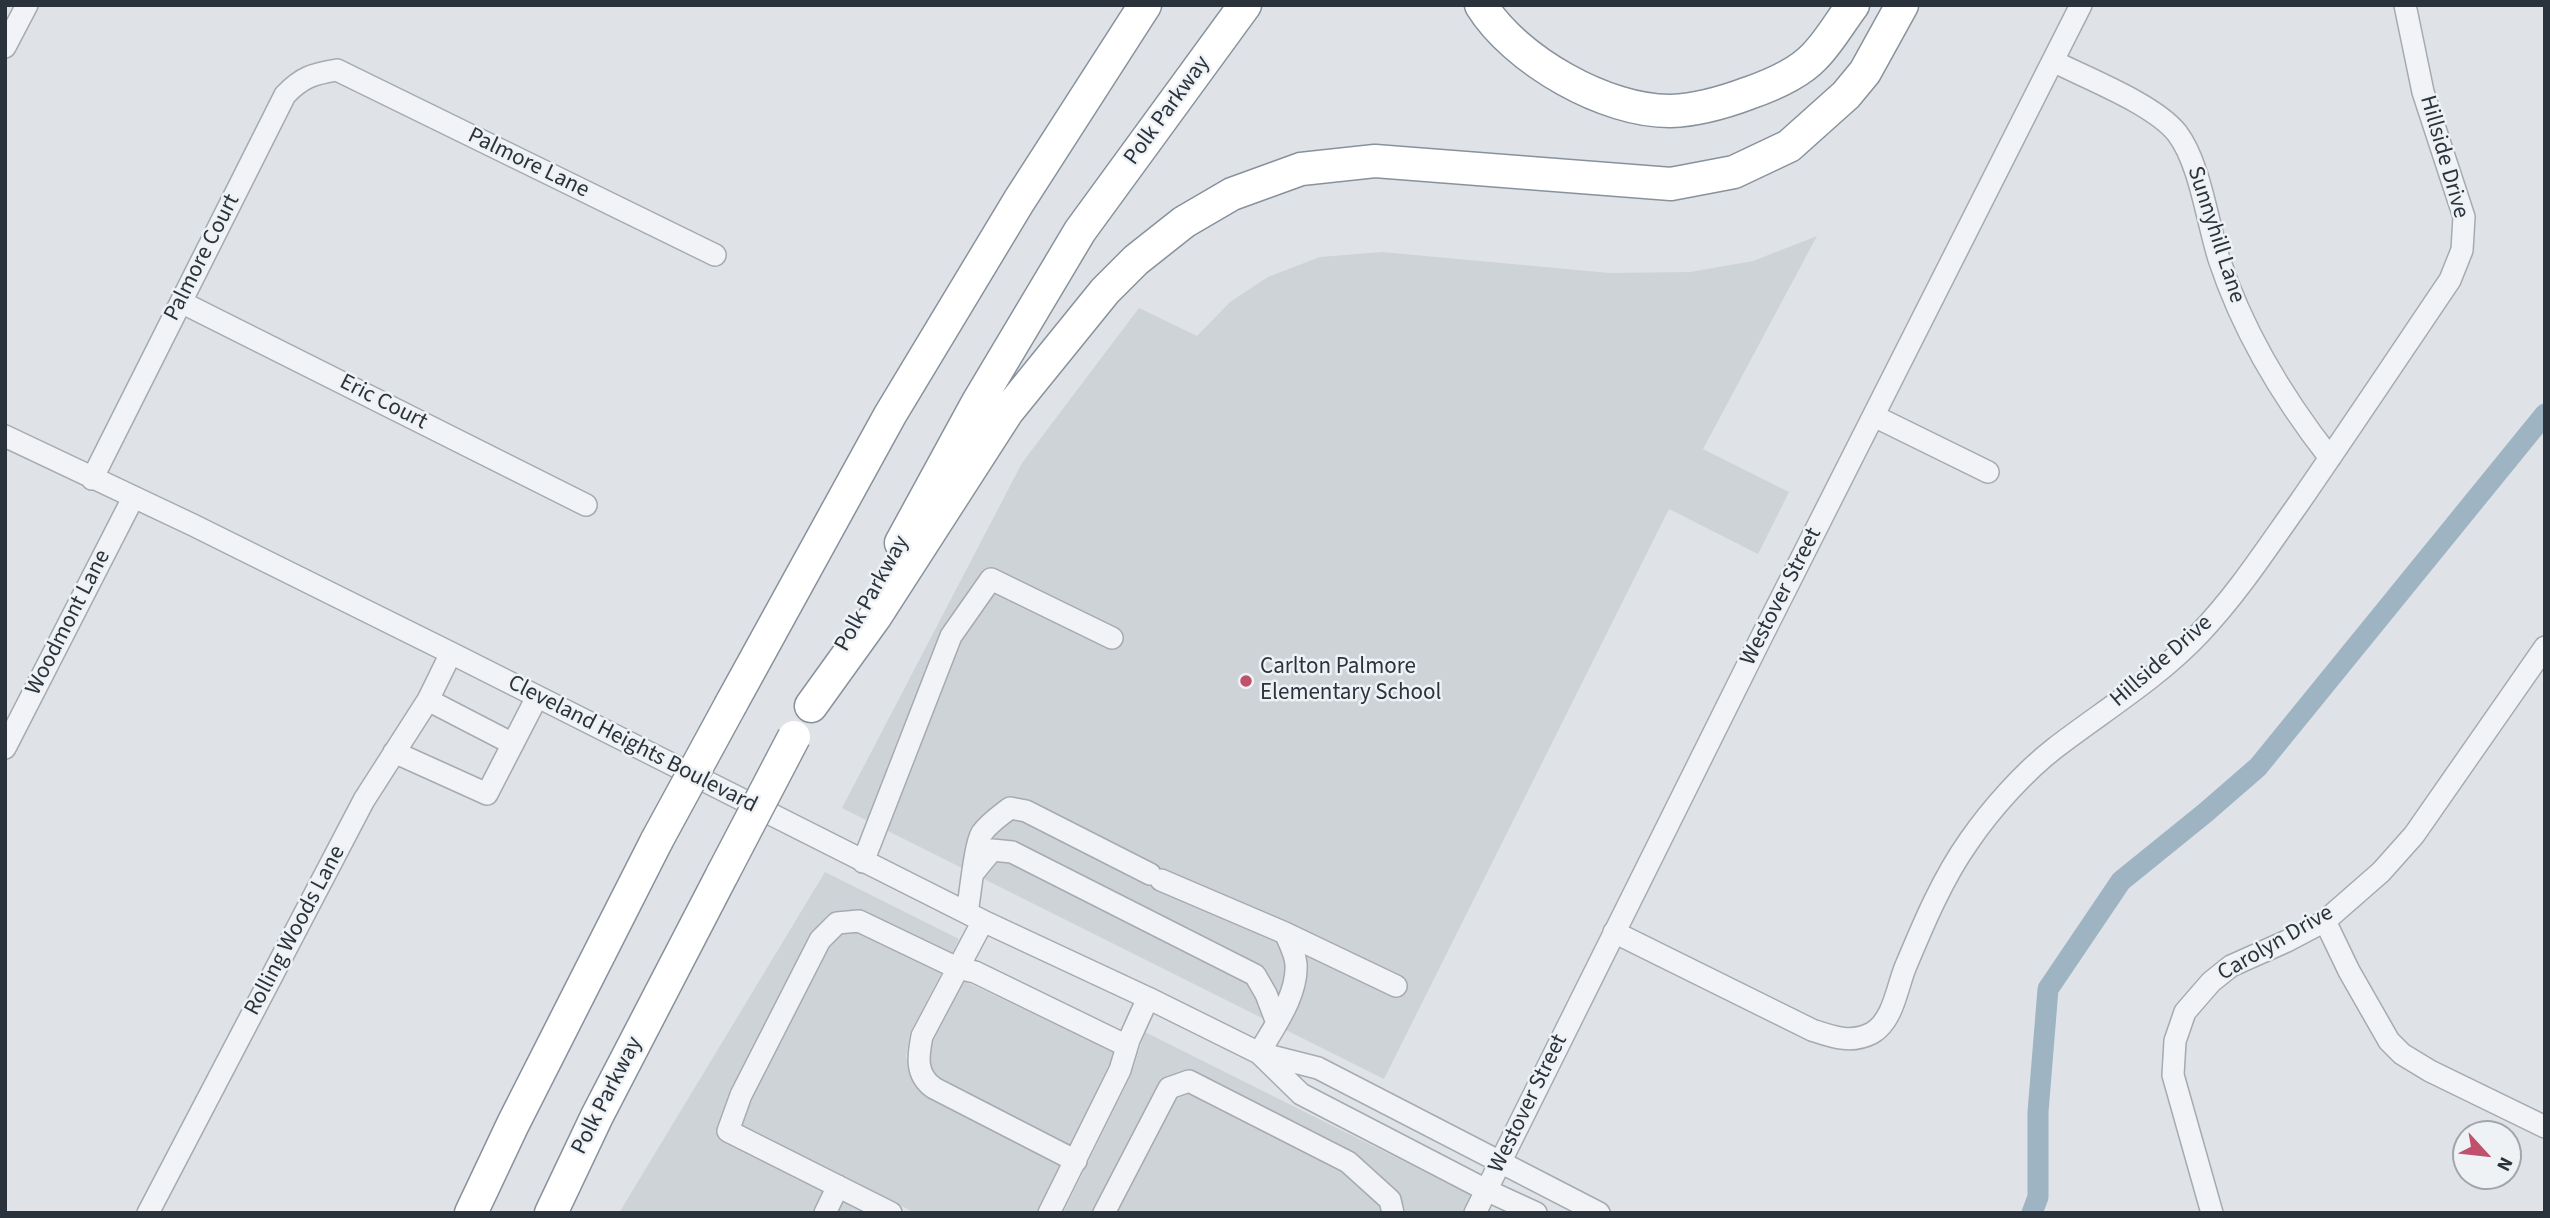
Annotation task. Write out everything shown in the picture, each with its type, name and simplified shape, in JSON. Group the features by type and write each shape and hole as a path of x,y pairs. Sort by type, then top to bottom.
{"highway":[{"path":"471,1213 513,1124 657,840 890,415 1019,201 1146,5"},
{"name":"Polk Parkway","path":"551,1213 597,1116 794,737 978,402 1080,231 1245,5"},
{"path":"1481,5 1505,37 1543,67 1623,104 1671,111 1721,103 1775,84 1814,58 1853,5"},
{"path":"811,706 875,617 1007,412 1105,291 1136,260 1184,222 1232,194 1301,169 1375,161 1671,184 1734,172 1789,146 1846,95 1865,72 1902,5"}],"street":[{"path":"5,47 27,5"},
{"name":"Westover Street","path":"1475,1213 2081,5"},
{"name":"Hillside Drive","path":"1614,932 1812,1030 1842,1040 1860,1038 1882,1025 1951,869 1978,830 2001,800 2053,749 2140,685 2197,637 2239,589 2450,280 2462,250 2464,217 2423,93 2405,5"},
{"name":"Sunnyhill Lane","path":"2053,61 2139,105 2161,118 2176,132 2190,154 2220,260 2249,335 2292,407 2330,458"},
{"name":"Palmore Court","path":"92,479 285,95 298,81 318,73 337,70 341,72"},
{"name":"Palmore Lane","path":"341,72 715,255"},
{"name":"Eric Court","path":"181,302 586,505"},
{"path":"1874,416 1988,472"},
{"name":"Cleveland Heights Boulevard","path":"5,436 451,653 975,917 1259,1053 1318,1068 1600,1213"},
{"name":"Woodmont Lane","path":"5,748 133,498"},
{"path":"863,862 951,636 991,579 1112,638"},
{"name":"Carolyn Drive","path":"2213,1213 2173,1074 2175,1041 2185,1013 2211,982 2231,966 2287,941 2325,920 2381,872 2414,835 2545,647"},
{"name":"Rolling Woods Lane","path":"148,1213 364,800 428,700 451,653"},
{"path":"394,752 487,794 537,697"},
{"path":"428,700 513,744"},
{"path":"1076,1161 925,1081 918,1056 922,1035 957,968 975,917 976,842 983,831 1010,807 1026,811 1155,877 1285,933 1396,986"},
{"path":"974,872 992,850 1012,852 1255,975 1266,993 1277,1023"},
{"path":"891,1213 728,1130 741,1096 820,940 837,923 859,920 957,968 975,972 1127,1046"},
{"path":"2325,920 2349,971 2389,1041 2402,1054 2430,1071 2545,1128"},
{"path":"1259,1053 1277,1023 1295,982 1296,961 1285,933"},
{"path":"1049,1213 1120,1070 1127,1046 1148,998"},
{"name":"Cleveland Heights Boulevard","path":"1259,1053 1301,1094 1536,1213"},
{"path":"1104,1213 1169,1088 1189,1081 1348,1162 1390,1200 1393,1213"},
{"path":"825,1213 838,1186"}],"shaded area":[{"name":"Carlton Palmore Elementary School","path":"1817,236 1703,449 1789,492 1758,554 1669,509 1384,1079 842,808 1022,463 1139,308 1197,336 1230,302 1268,277 1320,257 1382,252 1610,273 1690,272 1753,261"},
{"path":"825,872 959,939 952,954 863,911 834,912 828,915 809,935 730,1090 717,1126 724,1140 868,1213 619,1213"},
{"path":"858,931 942,972 910,1033 906,1057 914,1084 929,1097 1061,1165 1036,1213 915,1213 742,1126 752,1100 830,947 843,933"},
{"path":"964,981 1113,1051 1109,1065 1070,1146 934,1075 929,1057 933,1040"},
{"path":"1145,1032 1471,1195 1463,1213 1063,1213 1131,1075"}],"waterway":[{"path":"2032,1213 2038,1197 2038,1112 2048,989 2121,881 2258,767 2545,414"}],"place":[{"name":"Carlton Palmore Elementary School","path":"1246,681"}]}
